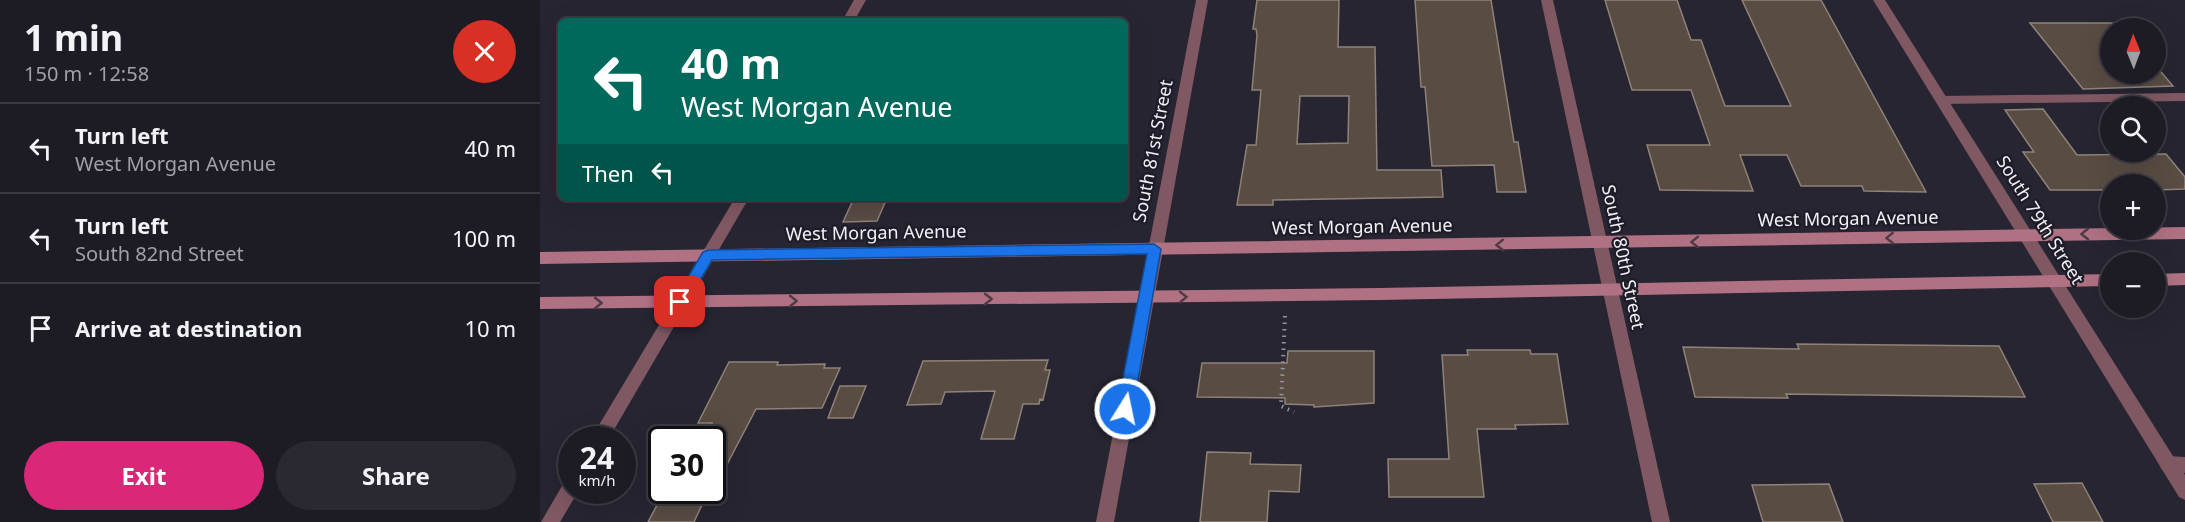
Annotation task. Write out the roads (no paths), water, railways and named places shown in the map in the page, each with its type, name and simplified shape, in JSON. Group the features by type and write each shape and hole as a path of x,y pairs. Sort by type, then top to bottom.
{"street":[{"path":"850,18 860,0"},
{"name":"South 81st Street","path":"1105,522 1202,0"},
{"name":"South 80th Street","path":"1547,0 1661,522"},
{"name":"South 79th Street","path":"1879,0 2055,281 2177,464 2185,491"},
{"path":"1942,100 2185,97"},
{"path":"606,426 740,201"},
{"name":"West Morgan Avenue","path":"540,258 1601,244 2185,233"},
{"path":"2166,280 2185,279"},
{"path":"540,303 1145,298 2100,280"},
{"path":"549,522 560,504"}]}
